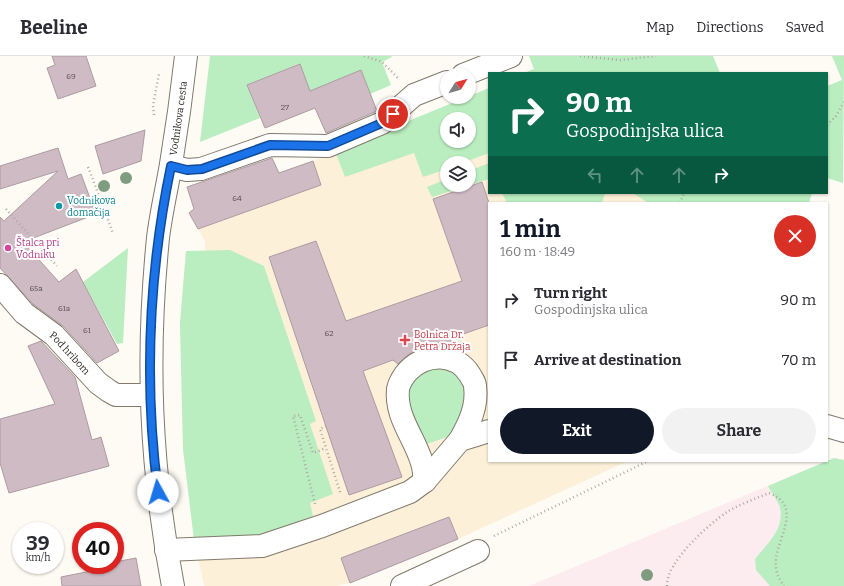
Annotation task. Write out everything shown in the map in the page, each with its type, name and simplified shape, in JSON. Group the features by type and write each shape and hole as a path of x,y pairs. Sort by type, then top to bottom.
{"street":[{"name":"Vodnikova cesta","path":"173,586 156,481 150,395 150,350 158,236 171,166 186,56"},
{"path":"476,70 511,56"},
{"path":"171,166 187,170 202,169 270,145 328,146 382,123 414,95 440,85"},
{"name":"Pod hribom","path":"0,285 24,313 54,335 98,383 116,395 150,395"},
{"path":"166,550 262,546 322,526 410,492 425,481 460,440 470,422 476,399 475,384 466,368 454,360 440,357 427,358 416,363 404,375 398,388 400,415 422,463 425,481"},
{"path":"828,426 844,431"},
{"path":"460,440 488,431"},
{"path":"402,586 478,551"}],"path":[{"path":"364,56 382,62 414,95"},
{"path":"580,56 620,60 656,56"},
{"path":"828,124 836,116 844,102"},
{"path":"88,167 113,233"},
{"path":"6,209 57,266"},
{"path":"316,510 293,416 300,415 312,453 326,448"},
{"path":"326,426 320,429 343,500"},
{"path":"478,551 497,533 646,462"},
{"path":"667,586 668,576 676,563 701,534 728,512 769,493 778,497 784,504 787,518 776,558 779,578 784,586"}],"shaded area":[{"name":"Bolnica Dr. Petra Držaja","path":"488,88 488,194 766,194 762,202 488,202 488,462 626,462 458,539 350,583 336,586 204,586 196,549 183,449 180,323 186,251 205,251 205,242 198,229 321,185 313,161 450,104 476,104 476,93"},
{"path":"834,458 844,460 844,586 529,586 824,462 828,462 828,461"}],"green space":[{"path":"210,56 391,56 392,57 382,62 391,85 370,94 361,70 310,91 299,64 247,85 260,118 200,142"},
{"path":"529,56 713,56 720,72 526,72 534,69"},
{"path":"832,56 844,56 843,183 828,178 828,86 842,80"},
{"path":"488,88 488,153 476,158 476,156 440,156 440,171 423,177 414,153 345,177 335,151 450,104 476,104 476,93"},
{"path":"488,163 488,179 476,183 476,168"},
{"path":"440,182 440,192 448,192 432,197 427,187"},
{"path":"502,194 605,194 602,202 506,202"},
{"path":"634,194 812,194 809,202 646,202"},
{"path":"128,248 123,343 117,344 83,282"},
{"path":"230,250 264,266 316,421 310,424 333,494 310,503 313,516 259,538 194,540 183,449 180,323 186,251"},
{"path":"444,366 458,372 469,393 453,435 421,446 406,394 408,387 411,381 419,374"},
{"path":"834,458 844,460 844,586 770,586 756,570 755,559 774,536 780,523 780,508 768,486 825,462 828,462 828,461"}],"building":[{"path":"52,56 86,56 96,86 58,99 47,68 55,65"},
{"path":"300,64 310,91 361,70 377,111 326,133 315,108 265,128 247,85"},
{"path":"145,130 141,161 103,174 95,146"},
{"path":"58,148 68,179 81,174 96,214 23,242 59,282 76,269 119,351 97,363 63,326 33,304 0,268 0,217 4,221 58,171 0,189 0,166"},
{"path":"272,158 279,173 313,161 321,185 198,229 189,213 194,209 187,187"},
{"name":"Bolnica Dr. Petra Držaja","path":"482,182 489,202 488,325 452,338 450,346 428,346 409,354 398,364 393,360 363,371 402,477 349,495 269,257 316,241 346,321 462,281 433,199 453,192 476,192 476,184"},
{"path":"41,341 75,377 92,440 101,437 109,466 9,493 0,463 0,419 55,404 28,346"},
{"path":"449,517 458,539 350,583 341,558"},
{"path":"136,558 141,586 62,586 61,577 76,574 124,574 124,560"}],"place":[{"name":"Vodnikova domačija","path":"59,206"},
{"name":"Štalca pri Vodniku","path":"8,248"},
{"name":"Bolnica Dr. Petra Držaja","path":"405,340"}],"route":[{"path":"158,492 150,395 150,350 158,236 171,166 187,170 202,169 270,145 328,146 382,123 393,114"}]}
